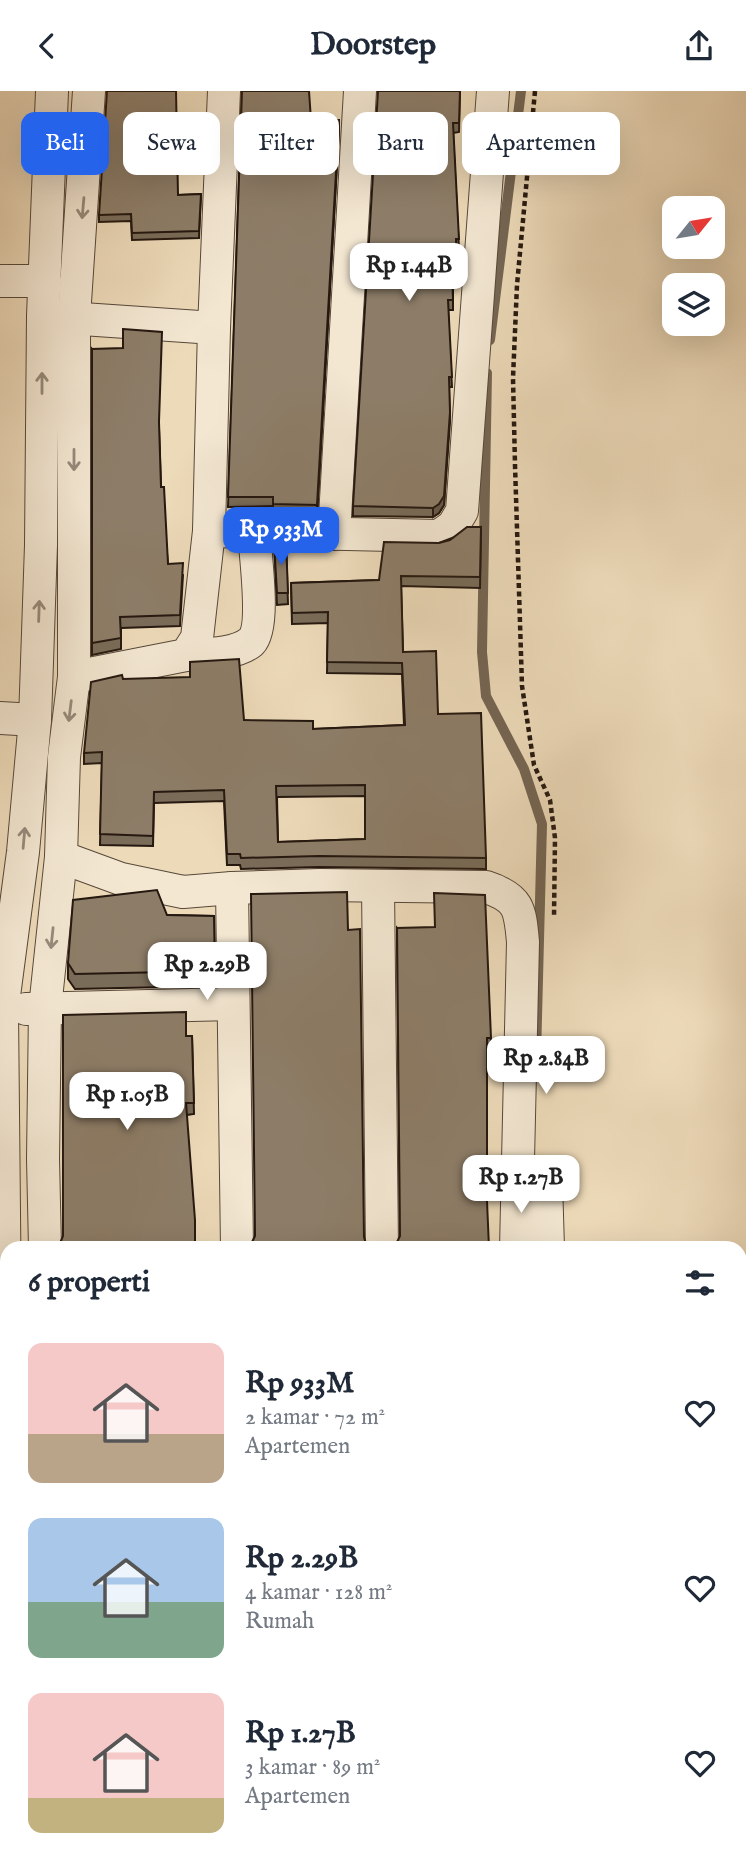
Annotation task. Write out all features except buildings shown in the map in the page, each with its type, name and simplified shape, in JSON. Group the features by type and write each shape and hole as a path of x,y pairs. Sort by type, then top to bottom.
{"street":[{"path":"3,1241 1,1011 23,852 35,720 41,544 43,316 52,91"},
{"path":"45,1241 45,1008 61,857 64,757 74,677 74,317 89,91"},
{"path":"186,655 197,638 209,531 224,91"},
{"path":"334,534 360,91"},
{"path":"209,531 439,536 453,526 462,511 493,91"},
{"path":"0,281 45,281"},
{"path":"43,316 214,328"},
{"path":"74,677 243,646 256,633 259,617 254,532"},
{"path":"0,718 35,720"},
{"path":"32,752 64,757"},
{"path":"61,857 121,879 183,892 320,885 486,887 506,894 521,914 523,942 527,1179 517,1241"},
{"path":"378,887 382,1241"},
{"path":"232,888 237,1241"},
{"path":"1,1011 233,1004"},
{"path":"4,1159 43,1159"},
{"path":"527,1179 546,1182 548,1241"}],"path":[{"path":"526,720 520,651 513,378 517,285 535,91"}],"waterway":[{"path":"490,340 521,91"},
{"path":"487,373 482,652 486,696 524,769 542,824 536,1056"}]}
